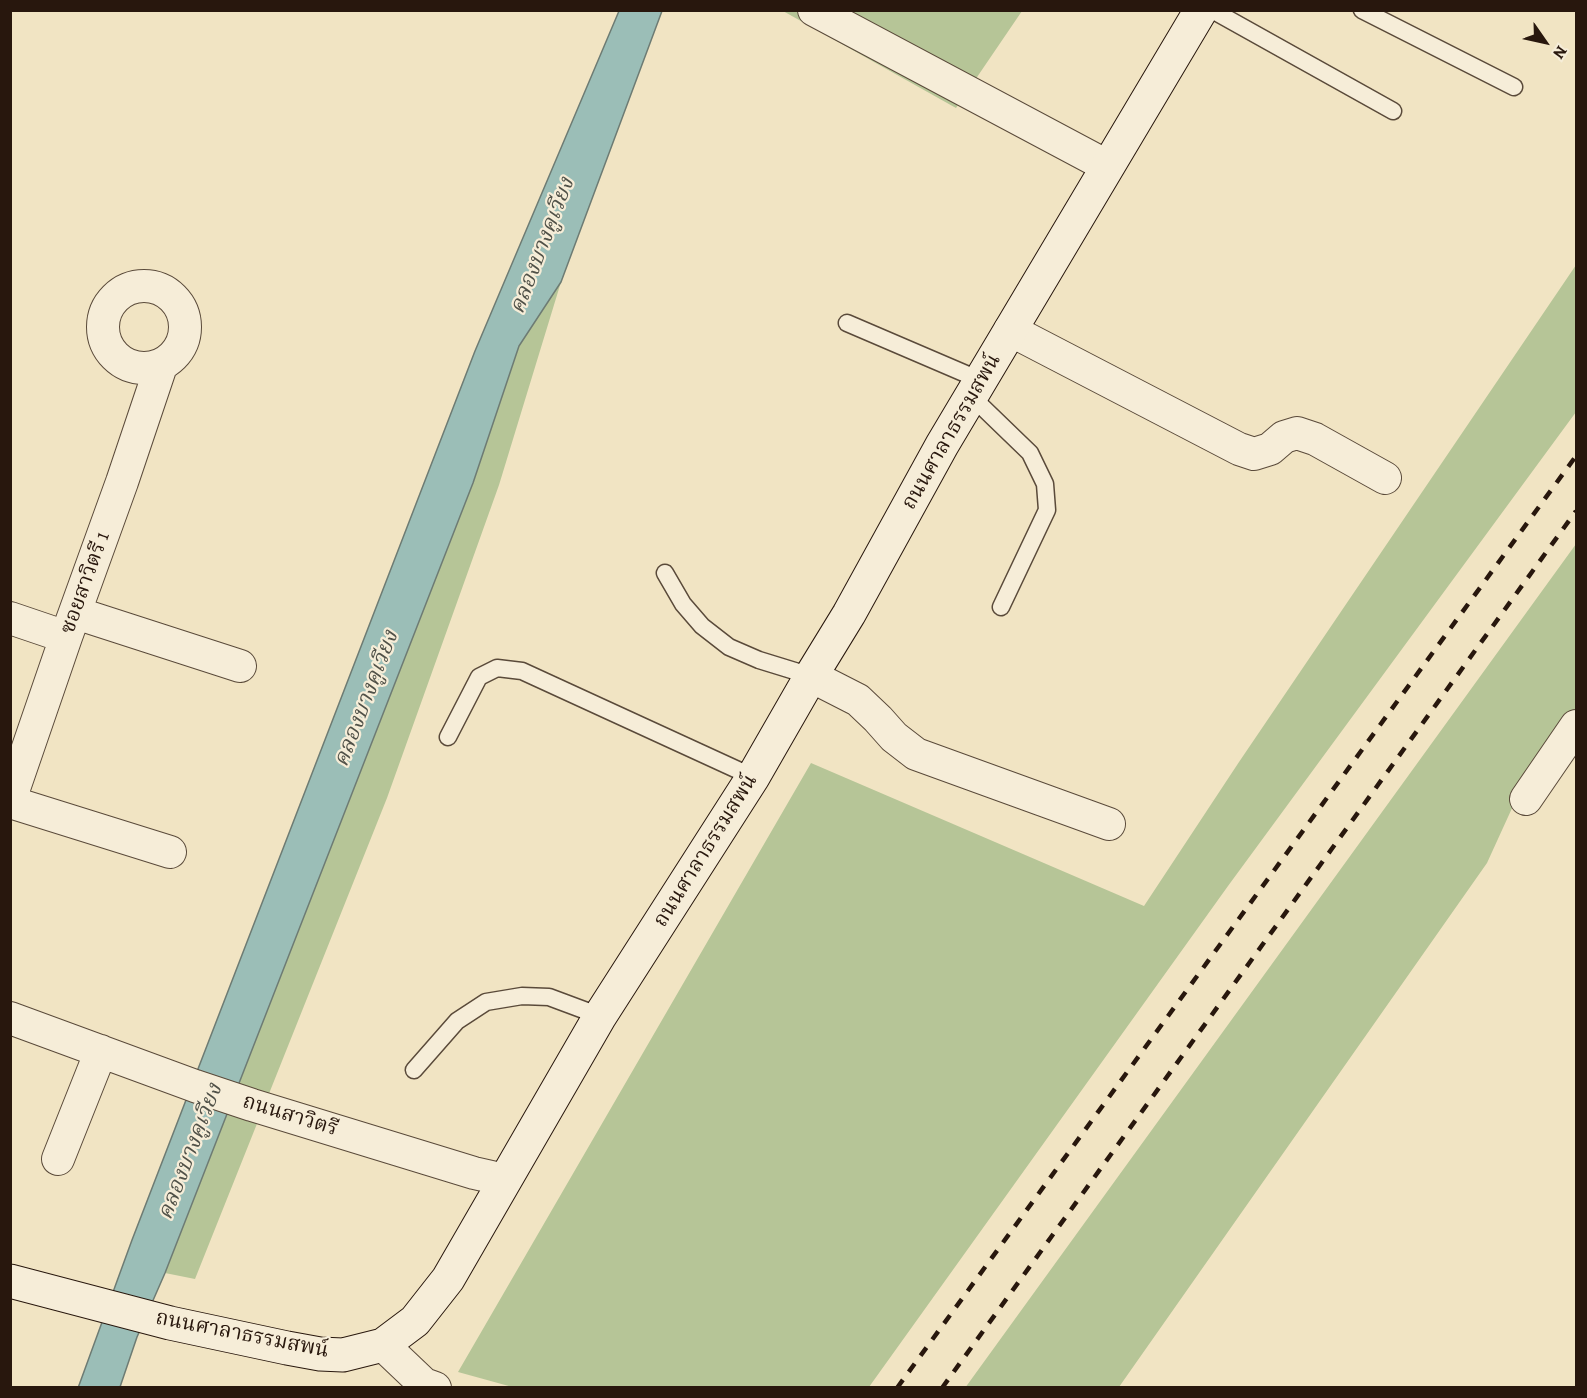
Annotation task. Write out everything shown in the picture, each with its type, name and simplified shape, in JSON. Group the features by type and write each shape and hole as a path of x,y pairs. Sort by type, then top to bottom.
{"street":[{"path":"814,10 1107,166"},
{"name":"ถนนศาลาธรรมสพน์","path":"10,1281 170,1323 320,1354 343,1355 383,1345 415,1321 448,1278 600,1016 753,777 849,614 975,388 1201,10"},
{"path":"1010,330 1239,449 1254,454 1269,449 1284,436 1297,434 1315,439 1385,478"},
{"name":"ซอยสาวิตรี 1","path":"10,801 161,366"},
{"path":"10,618 71,625 240,666"},
{"path":"811,676 858,700 894,737 916,754 1109,824"},
{"path":"1526,799 1576,726"},
{"path":"10,801 170,852"},
{"name":"ถนนสาวิตรี","path":"10,1018 252,1105 474,1173 505,1180"},
{"path":"58,1159 101,1051"},
{"path":"383,1345 427,1386"}],"lane":[{"path":"1212,10 1393,111"},
{"path":"1362,10 1514,87"},
{"path":"847,323 975,388 1030,453 1045,484 1047,510 1001,607"},
{"path":"665,573 682,604 702,626 729,647 759,660 811,676"},
{"path":"448,738 480,677 497,668 522,671 753,777"},
{"path":"414,1070 457,1021 486,1002 522,996 549,997 600,1016"}],"green space":[{"path":"783,11 1022,11 956,108"},
{"path":"1576,265 1576,412 1228,886 869,1387 516,1388 458,1372 811,763 1144,906"},
{"path":"561,282 499,485 387,798 195,1279 165,1273 473,483 519,346"},
{"path":"1576,544 1576,718 1513,806 1487,863 1119,1387 965,1388"}],"water":[{"name":"คลองบางคูเวียง","path":"619,11 662,11 561,282 519,346 473,483 165,1273 137,1337 120,1387 78,1388 132,1240 475,351"}],"railway":[{"path":"897,1388 1576,456"},
{"path":"942,1388 1576,511"}]}
